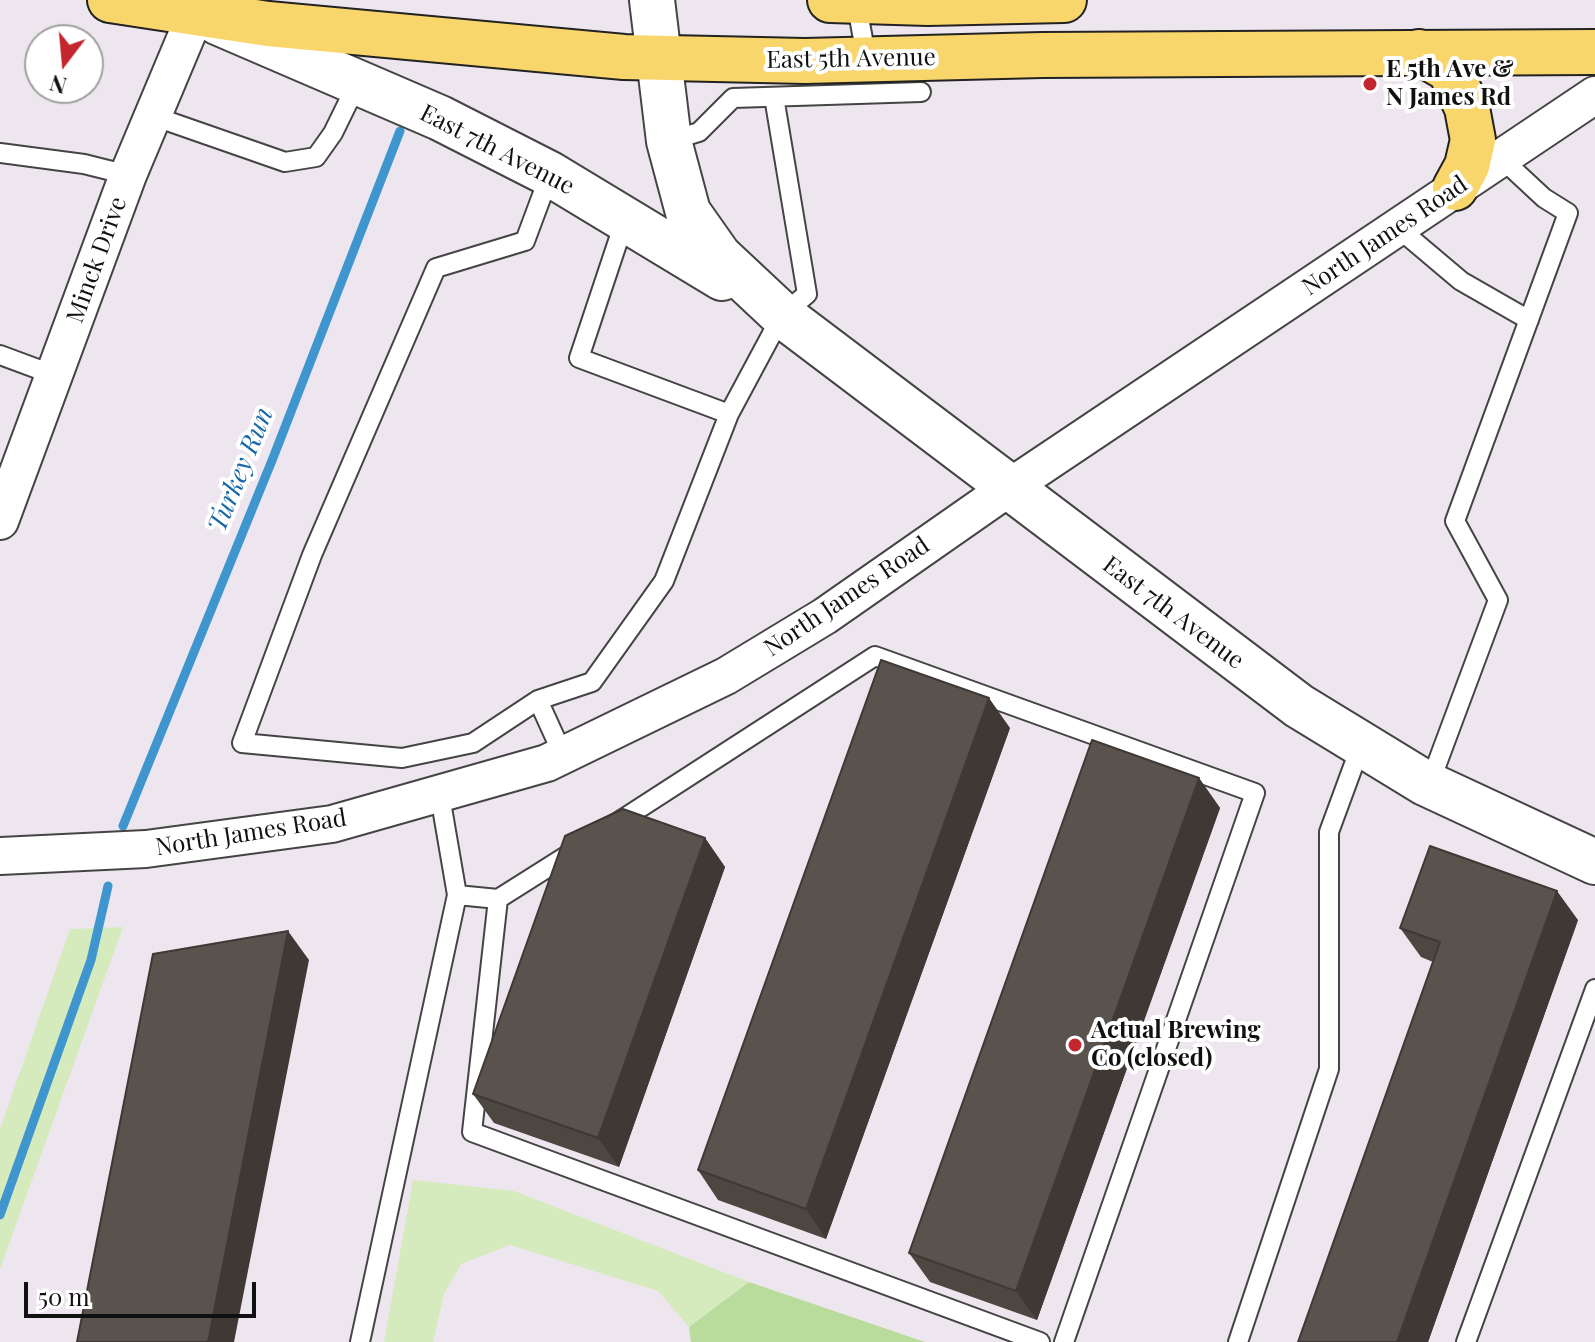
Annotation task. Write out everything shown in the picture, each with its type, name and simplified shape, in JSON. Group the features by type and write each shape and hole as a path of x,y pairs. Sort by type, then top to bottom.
{"main road":[{"name":"East 5th Avenue","path":"110,0 196,6 374,36 868,76 1419,52 1595,52"},
{"path":"830,0 1064,0"},
{"path":"1419,52 1450,70 1467,108 1473,140 1467,166 1455,188"}],"street":[{"name":"East 7th Avenue","path":"652,0 669,141 681,195 696,227 719,256 782,315 1007,489 1252,672 1361,745 1429,785 1595,862"},
{"name":"East 7th Avenue","path":"196,6 357,84 440,118 550,174 782,315"},
{"name":"Minck Drive","path":"0,521 128,175 196,6"},
{"name":"North James Road","path":"0,856 146,849 317,826 440,796 563,755 751,661 825,616 1007,489 1595,95"}],"lane":[{"path":"856,1 868,76"},
{"path":"669,141 699,132 733,98 774,97 868,76 921,92"},
{"path":"153,116 285,162 300,160 316,157 333,133 357,84"},
{"path":"550,174 525,241 436,268 312,555 242,743 402,758 473,743 538,700 592,682 664,581 729,414 782,315 807,294 774,97"},
{"path":"0,153 84,164 128,175"},
{"path":"1429,785 1498,600 1455,521 1568,213 1544,198 1501,158"},
{"path":"626,219 579,358 729,414"},
{"path":"1397,227 1461,281 1529,320"},
{"path":"0,355 54,375"},
{"path":"457,895 498,899 875,656 1255,793 1064,1342"},
{"path":"538,700 563,755"},
{"path":"1238,1342 1329,1069 1329,832 1361,745"},
{"path":"360,1342 457,895 440,796"},
{"path":"498,899 472,1132 1040,1342"},
{"path":"1466,1342 1595,989"}],"shaded area":[{"path":"0,0 1595,0 1595,1342 0,1342"}],"green space":[{"path":"123,927 0,1269 0,1129 70,929"},
{"path":"413,1180 514,1191 749,1282 689,1327 658,1291 510,1245 461,1264 444,1294 433,1342 384,1342"},
{"path":"749,1282 925,1342 691,1342 689,1327"}],"building":[{"path":"881,660 989,698 806,1209 698,1170"},
{"name":"Actual Brewing Co (closed)","path":"1092,740 1199,778 1016,1291 909,1253"},
{"path":"623,809 705,838 598,1138 473,1094 565,836"},
{"path":"1430,846 1557,891 1397,1342 1298,1342 1440,942 1400,928"},
{"path":"288,931 208,1342 77,1342 153,954"}],"waterway":[{"name":"Turkey Run","path":"123,826 273,458 400,131"},
{"name":"Turkey Run","path":"0,1215 91,960 108,886"}],"place":[{"name":"E 5th Ave & N James Rd","path":"1370,84"},
{"name":"Actual Brewing Co (closed)","path":"1075,1045"}]}
